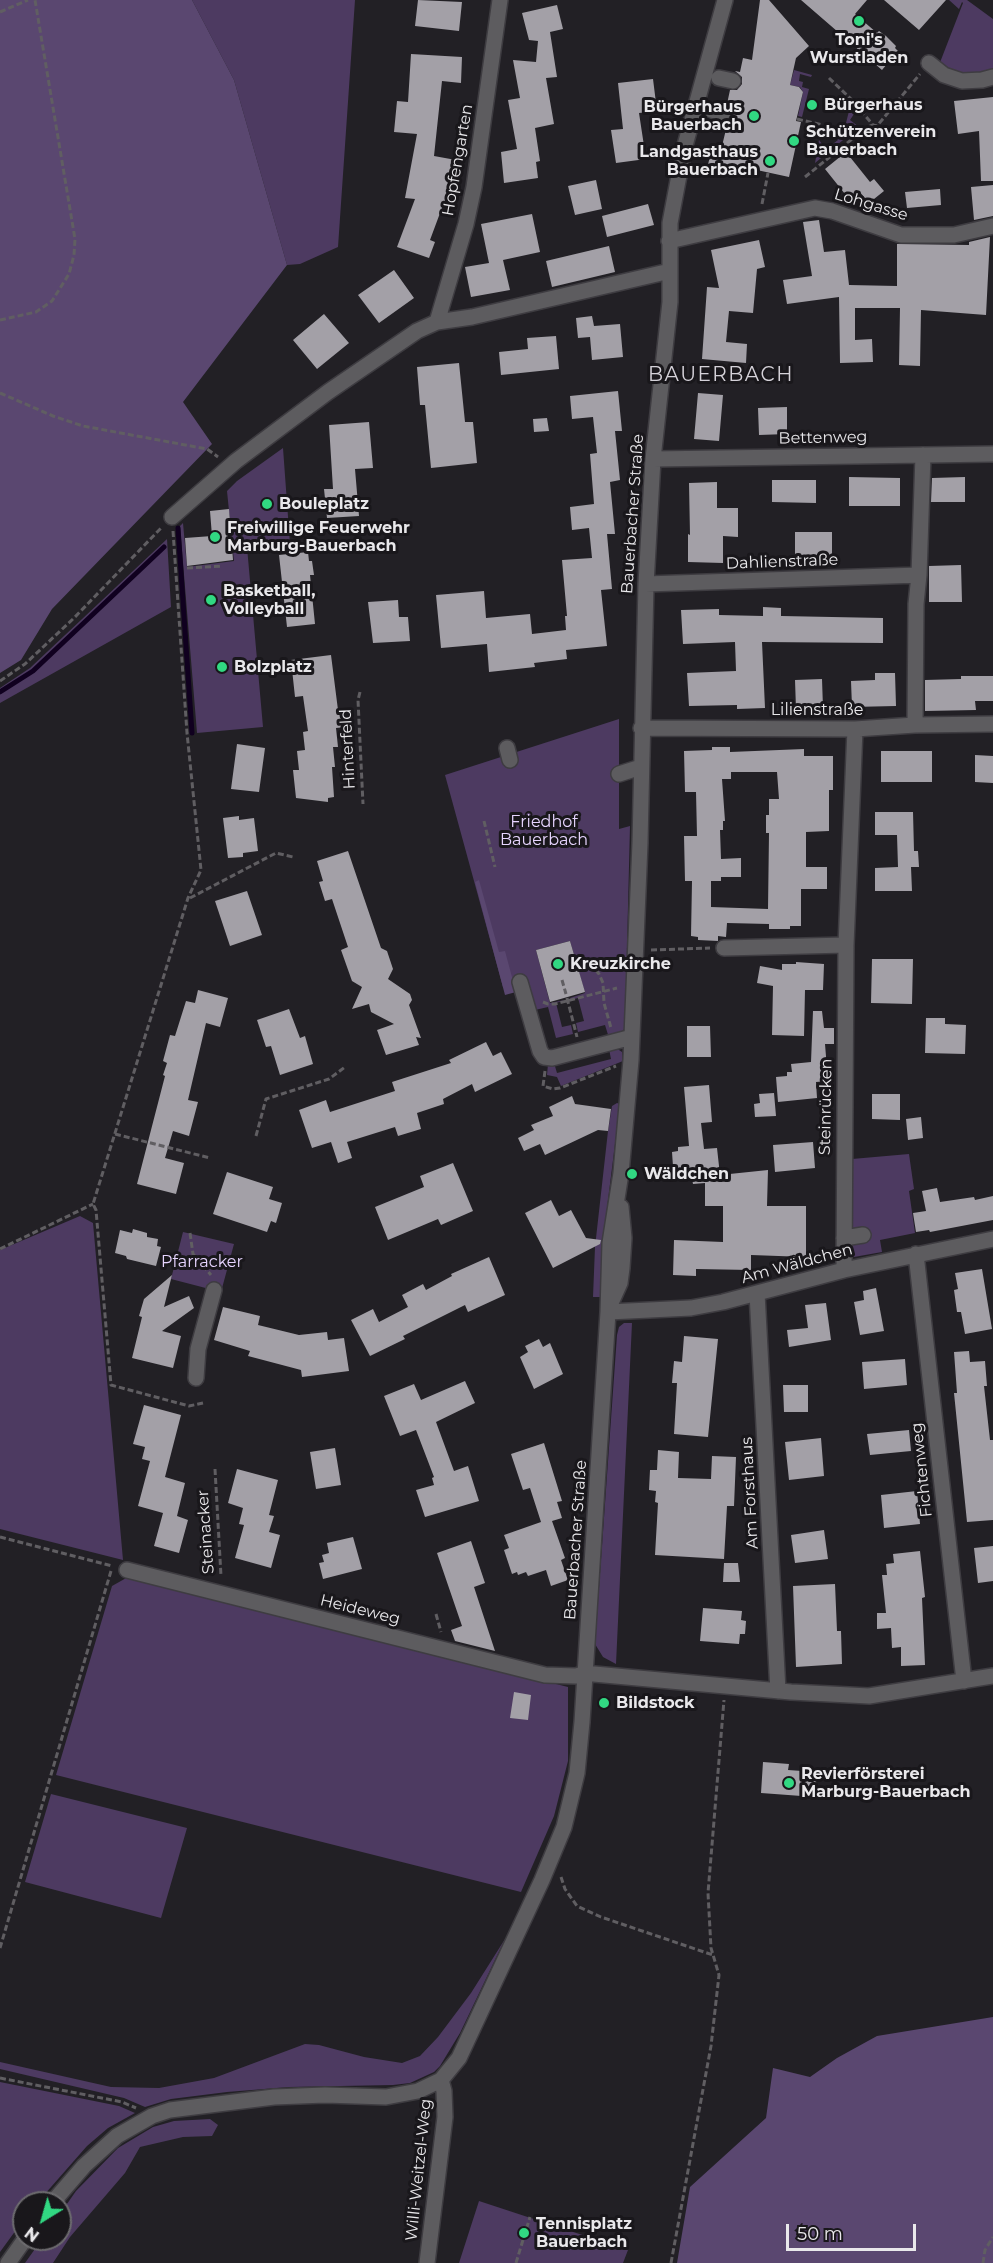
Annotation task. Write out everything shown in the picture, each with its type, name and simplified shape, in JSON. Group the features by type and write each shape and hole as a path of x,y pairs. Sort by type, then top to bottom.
{"street":[{"name":"Hopfengarten","path":"437,322 466,224 474,187 500,0"},
{"name":"Bauerbacher Straße","path":"441,2080 459,2058 554,1852 564,1827 577,1773 608,1310 610,1243 619,1189 632,1037 646,584 653,459 670,302 670,223 674,192 709,110 710,79 725,0"},
{"path":"929,63 944,75 962,81 982,80 993,76"},
{"name":"Lohgasse","path":"669,241 815,208 832,211 901,235 954,235 993,226"},
{"path":"172,517 228,468 328,392 417,331 437,322 493,313 670,271"},
{"name":"Bettenweg","path":"653,459 993,454"},
{"path":"915,725 916,604 920,575 923,455"},
{"name":"Dahlienstraße","path":"646,584 920,575"},
{"name":"Lilienstraße","path":"641,728 855,729 915,725 993,724"},
{"name":"Steinrücken","path":"844,1269 846,945 855,729"},
{"path":"619,774 641,767"},
{"path":"724,948 846,945"},
{"path":"520,982 542,1056 550,1059 632,1037"},
{"path":"844,1238 863,1235"},
{"name":"Am Wäldchen","path":"608,1310 691,1308 844,1269 993,1239"},
{"name":"Fichtenweg","path":"916,1254 964,1681"},
{"path":"196,1377 198,1349 213,1284"},
{"name":"Am Forsthaus","path":"757,1293 778,1691"},
{"name":"Heideweg","path":"127,1570 545,1675 576,1676 585,1673"},
{"path":"585,1673 778,1691 869,1696 993,1676"},
{"path":"63,2191 99,2150 117,2136 152,2116 170,2110 274,2097 325,2095 386,2097 418,2091 441,2080"},
{"name":"Willi-Weitzel-Weg","path":"428,2263 445,2117 444,2091 441,2080"}],"path":[{"path":"0,12 28,0"},
{"path":"0,320 36,312 52,301 69,274 74,255 75,239 35,0"},
{"path":"805,177 867,127 877,126 929,63"},
{"path":"829,78 853,101 873,125"},
{"path":"797,119 823,125"},
{"path":"758,221 768,173"},
{"path":"0,393 83,426 207,449 216,454 228,468"},
{"path":"0,681 25,664 66,626 172,517"},
{"path":"172,517 187,733 201,870 188,898 93,1204 96,1210 111,1385 189,1406 203,1403"},
{"path":"187,568 223,566"},
{"name":"Hinterfeld","path":"360,692 358,700 363,804"},
{"path":"484,821 495,867"},
{"path":"188,898 276,853 293,857"},
{"path":"636,950 724,948"},
{"path":"590,963 599,974 614,1042"},
{"path":"562,980 580,1050"},
{"path":"526,1001 539,997 545,1004 550,1005 567,998 635,984"},
{"path":"256,1136 266,1099 329,1079 345,1067"},
{"path":"543,1086 560,1088 614,1067"},
{"path":"115,1134 210,1158"},
{"path":"0,1249 93,1204"},
{"path":"190,1233 193,1254 213,1284"},
{"name":"Steinacker","path":"215,1468 220,1593"},
{"path":"0,1537 112,1566 0,1948"},
{"path":"671,2263 711,2046 719,1975 713,1955 708,1893 725,1686"},
{"path":"554,1852 565,1889 577,1906 602,1917 713,1955"},
{"path":"0,2078 122,2102 152,2116"},
{"path":"516,2263 530,2217"},
{"path":"983,2263 985,2250 993,2237"}],"green space":[{"path":"192,0 355,0 338,247 300,264 287,265 234,80"},
{"path":"949,0 967,0 993,19 993,72 963,77 939,65 963,3 959,9"},
{"path":"794,70 812,75 811,77 800,74 799,81 803,82 802,87 809,89 802,117 798,116 803,92 800,87 790,85"},
{"path":"850,107 856,111 850,120 859,127 815,163 819,140 826,149 838,140 831,132 843,135"},
{"path":"283,448 290,544 247,547 263,727 197,733 180,526 183,523 187,567 234,561 227,491 237,481"},
{"path":"167,539 171,607 0,703 0,688 30,668"},
{"name":"Friedhof Bauerbach","path":"619,719 619,829 630,826 625,1028 621,1033 609,1038 605,1025 578,1032 576,1023 584,1021 578,998 571,1000 570,998 585,993 570,941 536,950 550,1003 565,1000 556,1003 562,1027 571,1025 573,1034 556,1038 548,1007 535,1010 527,980 503,987 445,775"},
{"path":"616,1048 622,1052 623,1061 561,1086 557,1077 547,1075 548,1064 554,1063 557,1073 611,1059 609,1049"},
{"path":"620,1104 602,1248 600,1297 593,1297 595,1247 608,1131 612,1106"},
{"path":"909,1154 914,1189 909,1191 915,1233 880,1240 882,1252 851,1256 852,1159"},
{"path":"80,1216 93,1223 123,1560 0,1529 0,1250"},
{"name":"Pfarracker","path":"183,1232 234,1244 221,1292 171,1279"},
{"path":"624,1323 632,1323 616,1664 603,1657 595,1644 617,1335 619,1327"},
{"path":"128,1577 568,1687 568,1761 554,1816 521,1892 56,1775 112,1586"},
{"path":"51,1794 187,1828 161,1918 25,1882"},
{"path":"505,1939 460,2033 440,2066 434,2072 410,2083 289,2087 227,2092 171,2099 145,2107 124,2098 0,2069 0,2062 111,2087 159,2088 214,2078 305,2044 402,2063 420,2056 438,2037 471,1993"},
{"path":"0,2082 119,2106 135,2113 108,2128 87,2146 48,2191 12,2191 12,2236 0,2252"},
{"path":"210,2119 218,2125 212,2136 183,2137 140,2147 125,2173 72,2235 72,2197 76,2191 118,2148 153,2127 174,2121"},
{"name":"Tennisplatz Bauerbach","path":"479,2201 628,2250 623,2263 459,2263"},
{"path":"34,2251 61,2251 53,2263 25,2263"}],"shaded area":[{"path":"0,0 192,0 234,80 287,265 183,402 212,444 52,609 21,660 0,673"},
{"path":"479,880 499,952 505,951 516,992 505,995 475,882"},
{"path":"993,2017 993,2263 677,2263 690,2187 766,2118 773,2068 810,2077 837,2058 877,2036"}],"building":[{"path":"418,0 462,2 459,31 415,26"},
{"path":"760,0 769,0 809,46 796,58 790,85 799,87 803,92 796,121 801,122 789,177 743,167 741,177 707,169 713,143 722,146 728,121 732,116 732,110 727,104 730,90 737,90 742,84 742,77 735,71 740,72 743,58 752,60"},
{"path":"801,0 867,0 855,14 877,33 879,31 886,36 898,51 882,70"},
{"path":"884,0 946,0 919,30"},
{"path":"557,5 563,29 550,32 557,77 546,78 554,124 535,128 540,161 536,162 538,178 504,183 501,152 517,149 508,100 520,98 513,60 536,62 538,41 529,40 522,13"},
{"path":"411,54 462,57 461,83 442,81 434,156 456,160 448,206 443,205 430,240 435,242 429,258 397,247 415,199 405,198 417,134 394,132 397,101 408,102"},
{"path":"653,79 657,111 639,113 646,159 616,163 611,130 623,129 618,83"},
{"path":"993,97 993,181 981,181 979,131 958,134 954,101"},
{"path":"846,152 870,182 874,179 884,191 869,203 859,191 849,199 825,169"},
{"path":"596,180 602,209 575,215 568,186"},
{"path":"993,185 993,216 974,220 971,187"},
{"path":"940,189 941,205 907,208 905,192"},
{"path":"648,204 654,225 607,237 602,216"},
{"path":"532,214 540,252 503,260 510,290 471,297 465,267 489,263 481,224"},
{"path":"819,220 824,252 845,250 849,285 897,286 897,244 969,245 969,242 990,237 986,315 921,310 920,366 899,365 900,308 855,308 855,340 872,339 873,362 840,363 839,297 787,304 783,280 812,276 803,222"},
{"path":"759,240 765,267 757,269 753,313 729,311 726,342 747,344 746,363 702,359 707,287 719,288 711,250"},
{"path":"609,246 615,272 552,287 546,261"},
{"path":"394,270 414,298 379,323 358,295"},
{"path":"324,314 349,343 317,369 293,340"},
{"path":"592,316 594,326 620,324 623,357 592,360 590,337 578,338 576,318"},
{"path":"556,336 559,369 501,375 499,352 528,349 527,338"},
{"path":"459,363 465,422 473,422 477,463 431,468 425,405 420,405 417,367"},
{"path":"618,391 622,431 615,431 620,480 610,482 615,534 607,534 612,589 601,590 607,646 566,650 567,659 534,663 535,667 489,672 487,644 441,648 436,595 484,591 486,618 530,614 532,634 566,630 562,560 592,558 589,528 572,530 570,507 594,504 590,454 597,453 593,417 572,419 570,396"},
{"path":"698,393 723,395 719,441 694,439"},
{"path":"787,407 787,434 759,435 758,408"},
{"path":"547,418 549,431 534,432 533,419"},
{"path":"369,422 373,468 355,469 359,516 327,518 324,489 333,489 329,425"},
{"path":"849,477 900,478 900,506 849,506"},
{"path":"965,477 965,502 931,502 932,478"},
{"path":"772,480 816,480 816,503 772,502"},
{"path":"717,482 717,508 738,508 738,537 723,536 723,563 688,562 689,483"},
{"name":"Freiwillige Feuerwehr Marburg-Bauerbach","path":"229,509 233,560 187,566 185,538 212,536 210,511"},
{"path":"795,532 832,532 832,561 795,561"},
{"path":"308,552 314,575 310,575 315,624 287,627 279,555"},
{"path":"961,565 962,602 929,602 929,566"},
{"path":"398,600 399,617 408,617 410,641 373,643 368,602"},
{"path":"763,607 781,608 781,616 883,618 883,643 762,642 765,708 737,709 737,705 689,706 687,673 736,671 735,642 683,644 681,610 719,609 719,615 763,616"},
{"path":"331,655 338,710 344,709 346,727 336,728 338,747 333,747 335,767 332,767 334,797 328,798 328,802 296,798 293,770 299,770 297,751 305,750 303,732 308,731 303,696 295,697 291,660"},
{"path":"875,673 895,673 896,706 852,707 851,681 875,680"},
{"path":"961,676 993,676 993,701 975,701 976,710 925,711 925,680 961,679"},
{"path":"822,679 823,708 796,709 795,680"},
{"path":"237,744 265,748 259,792 231,789"},
{"path":"712,747 730,747 730,752 804,749 804,756 833,756 833,790 829,790 829,831 806,832 806,867 827,867 827,889 801,889 801,926 790,926 790,929 769,929 769,924 727,923 726,937 718,936 718,941 698,940 698,937 691,936 692,881 685,881 684,836 697,836 696,792 685,792 684,751 712,750","holes":["731,772 777,772 779,799 769,799 769,815 766,815 766,833 769,833 768,909 711,907 711,881 721,881 721,877 741,877 741,858 721,859 720,830 723,830 723,821 725,821 722,779 731,779"]},
{"path":"881,751 932,751 932,782 881,782"},
{"path":"975,755 993,756 993,783 975,782"},
{"path":"875,812 913,812 914,851 918,851 919,867 911,867 912,891 875,891 875,868 898,867 897,835 875,835"},
{"path":"239,816 239,820 254,818 258,851 243,853 243,857 228,858 223,818"},
{"path":"348,851 381,948 387,951 393,969 388,979 410,994 412,1000 409,1005 421,1038 416,1037 419,1045 386,1055 377,1030 394,1024 371,1012 369,1004 352,1009 362,987 352,981 341,950 348,947 332,899 325,901 319,882 323,881 317,861"},
{"path":"247,891 262,935 230,946 215,901"},
{"name":"Kreuzkirche","path":"570,941 585,992 550,1002 536,950"},
{"path":"872,959 913,959 912,1004 871,1003"},
{"path":"796,962 824,964 823,990 805,990 804,1036 772,1035 773,986 757,983 760,966 782,970 782,964 796,964"},
{"path":"198,990 228,998 220,1027 206,1023 188,1100 198,1102 189,1136 173,1131 165,1158 184,1163 176,1194 137,1184 165,1076 163,1075 167,1063 163,1061 170,1035 175,1036 186,1001 195,1003"},
{"path":"289,1009 300,1038 305,1036 313,1064 280,1075 271,1046 266,1047 257,1020"},
{"path":"813,1011 822,1011 824,1028 834,1028 834,1044 825,1044 828,1081 816,1082 817,1098 778,1102 776,1077 787,1076 787,1072 792,1072 791,1064 811,1062"},
{"path":"926,1018 945,1018 945,1024 966,1025 965,1054 925,1053"},
{"path":"687,1026 710,1026 711,1057 687,1057"},
{"path":"486,1042 493,1056 501,1052 512,1074 475,1092 472,1084 443,1099 444,1104 417,1113 421,1129 398,1136 395,1127 347,1142 352,1158 338,1163 331,1142 312,1148 299,1110 326,1100 330,1112 395,1091 392,1082 451,1063 449,1060"},
{"path":"709,1085 712,1122 701,1123 704,1149 717,1148 720,1175 768,1170 767,1206 806,1206 806,1257 751,1255 751,1270 696,1269 696,1276 673,1275 674,1240 723,1242 723,1206 705,1206 705,1183 693,1184 692,1179 674,1181 672,1152 678,1151 678,1147 689,1146 684,1087"},
{"path":"774,1093 776,1116 755,1117 754,1104 760,1103 759,1094"},
{"path":"872,1094 900,1094 900,1120 872,1119"},
{"path":"572,1096 575,1104 611,1109 608,1131 598,1130 545,1155 540,1144 524,1151 518,1138 534,1130 531,1125 553,1116 549,1107"},
{"path":"921,1117 923,1138 908,1140 906,1119"},
{"path":"813,1142 815,1168 775,1172 773,1145"},
{"path":"453,1163 473,1211 441,1225 438,1219 388,1240 375,1207 424,1187 420,1176"},
{"path":"227,1172 273,1187 269,1199 282,1203 276,1223 271,1221 267,1232 213,1214"},
{"path":"937,1188 940,1202 974,1197 975,1200 993,1196 993,1220 930,1232 929,1230 916,1232 913,1213 926,1211 922,1191"},
{"path":"551,1200 559,1216 571,1210 586,1238 601,1240 600,1244 553,1268 525,1213"},
{"path":"133,1229 147,1233 147,1237 158,1239 157,1246 161,1247 156,1266 127,1259 126,1256 115,1253 120,1230 132,1233"},
{"path":"489,1257 505,1295 468,1312 465,1305 403,1336 405,1339 370,1356 351,1320 373,1309 379,1322 408,1307 402,1295 423,1284 426,1290 452,1276 451,1274"},
{"path":"982,1269 992,1329 965,1334 961,1312 957,1312 954,1290 958,1289 955,1273"},
{"path":"172,1275 164,1307 189,1296 194,1308 162,1331 181,1336 173,1368 132,1358 144,1299"},
{"path":"876,1288 884,1331 860,1335 854,1302 864,1300 863,1291"},
{"path":"826,1303 831,1340 789,1347 787,1330 808,1328 805,1305"},
{"path":"223,1307 260,1316 258,1325 299,1335 327,1332 328,1340 344,1338 349,1371 302,1377 301,1370 248,1356 250,1351 214,1340"},
{"path":"684,1336 718,1339 708,1437 674,1434 677,1383 672,1383 674,1361 682,1362"},
{"path":"539,1339 543,1347 550,1343 563,1374 534,1389 520,1357 528,1352 525,1346"},
{"path":"969,1351 970,1362 985,1361 987,1386 984,1386 990,1440 993,1440 993,1520 967,1522 954,1393 957,1393 954,1352"},
{"path":"905,1359 907,1385 864,1389 862,1362"},
{"path":"465,1381 475,1403 436,1422 454,1471 468,1466 479,1501 425,1517 416,1490 434,1485 432,1478 434,1477 416,1430 400,1436 384,1396 414,1384 421,1400"},
{"path":"783,1385 808,1385 808,1412 784,1412"},
{"path":"144,1405 181,1415 165,1477 185,1483 177,1516 188,1520 179,1553 154,1546 163,1513 138,1506 150,1461 142,1459 145,1447 133,1444"},
{"path":"909,1430 911,1451 870,1455 867,1434"},
{"path":"821,1438 824,1476 789,1480 785,1442"},
{"path":"544,1443 562,1501 557,1502 562,1518 552,1521 565,1558 561,1560 568,1580 551,1586 546,1570 528,1576 526,1572 518,1575 517,1572 512,1574 504,1550 509,1548 504,1535 541,1522 530,1488 523,1490 511,1454"},
{"path":"335,1448 341,1485 316,1489 310,1452"},
{"path":"658,1450 679,1452 678,1478 711,1479 712,1456 736,1457 734,1506 727,1506 724,1559 655,1555 658,1503 655,1502 656,1491 649,1490 650,1470 657,1470"},
{"path":"237,1469 278,1480 269,1515 274,1516 269,1532 280,1535 271,1568 235,1558 244,1525 239,1524 243,1508 228,1503"},
{"path":"917,1491 920,1524 884,1528 881,1495"},
{"path":"824,1530 828,1559 795,1563 791,1535"},
{"path":"353,1537 362,1569 323,1579 319,1563 324,1562 322,1555 329,1553 327,1543"},
{"path":"471,1541 485,1583 474,1587 495,1651 455,1641 451,1630 462,1626 437,1553"},
{"path":"993,1546 993,1581 978,1583 974,1548"},
{"path":"920,1551 925,1597 922,1598 925,1665 901,1666 901,1647 892,1648 891,1628 877,1629 877,1613 886,1613 882,1575 887,1575 886,1564 894,1563 893,1554"},
{"path":"724,1563 738,1563 740,1582 723,1582"},
{"path":"835,1584 837,1631 841,1631 842,1664 796,1667 793,1586"},
{"path":"703,1608 742,1611 741,1620 746,1621 745,1634 740,1634 739,1644 700,1641"},
{"path":"514,1692 531,1695 528,1720 510,1718"},
{"name":"Revierförsterei Marburg-Bauerbach","path":"763,1762 789,1764 788,1770 817,1772 815,1797 761,1793"}],"waterway":[{"path":"178,528 192,733"},
{"path":"0,692 33,671 164,547"}],"place":[{"name":"Toni's Wurstladen","path":"859,21"},
{"name":"Bürgerhaus","path":"812,105"},
{"name":"Bürgerhaus Bauerbach","path":"754,116"},
{"name":"Schützenverein Bauerbach","path":"794,141"},
{"name":"Landgasthaus Bauerbach","path":"770,161"},
{"name":"Bouleplatz","path":"267,504"},
{"name":"Freiwillige Feuerwehr Marburg-Bauerbach","path":"215,537"},
{"name":"Basketball, Volleyball","path":"211,600"},
{"name":"Bolzplatz","path":"222,667"},
{"name":"Kreuzkirche","path":"558,964"},
{"name":"Wäldchen","path":"632,1174"},
{"name":"Bildstock","path":"604,1703"},
{"name":"Revierförsterei Marburg-Bauerbach","path":"789,1783"},
{"name":"Tennisplatz Bauerbach","path":"524,2233"}],"district":[{"name":"BAUERBACH","path":"721,375"}]}
